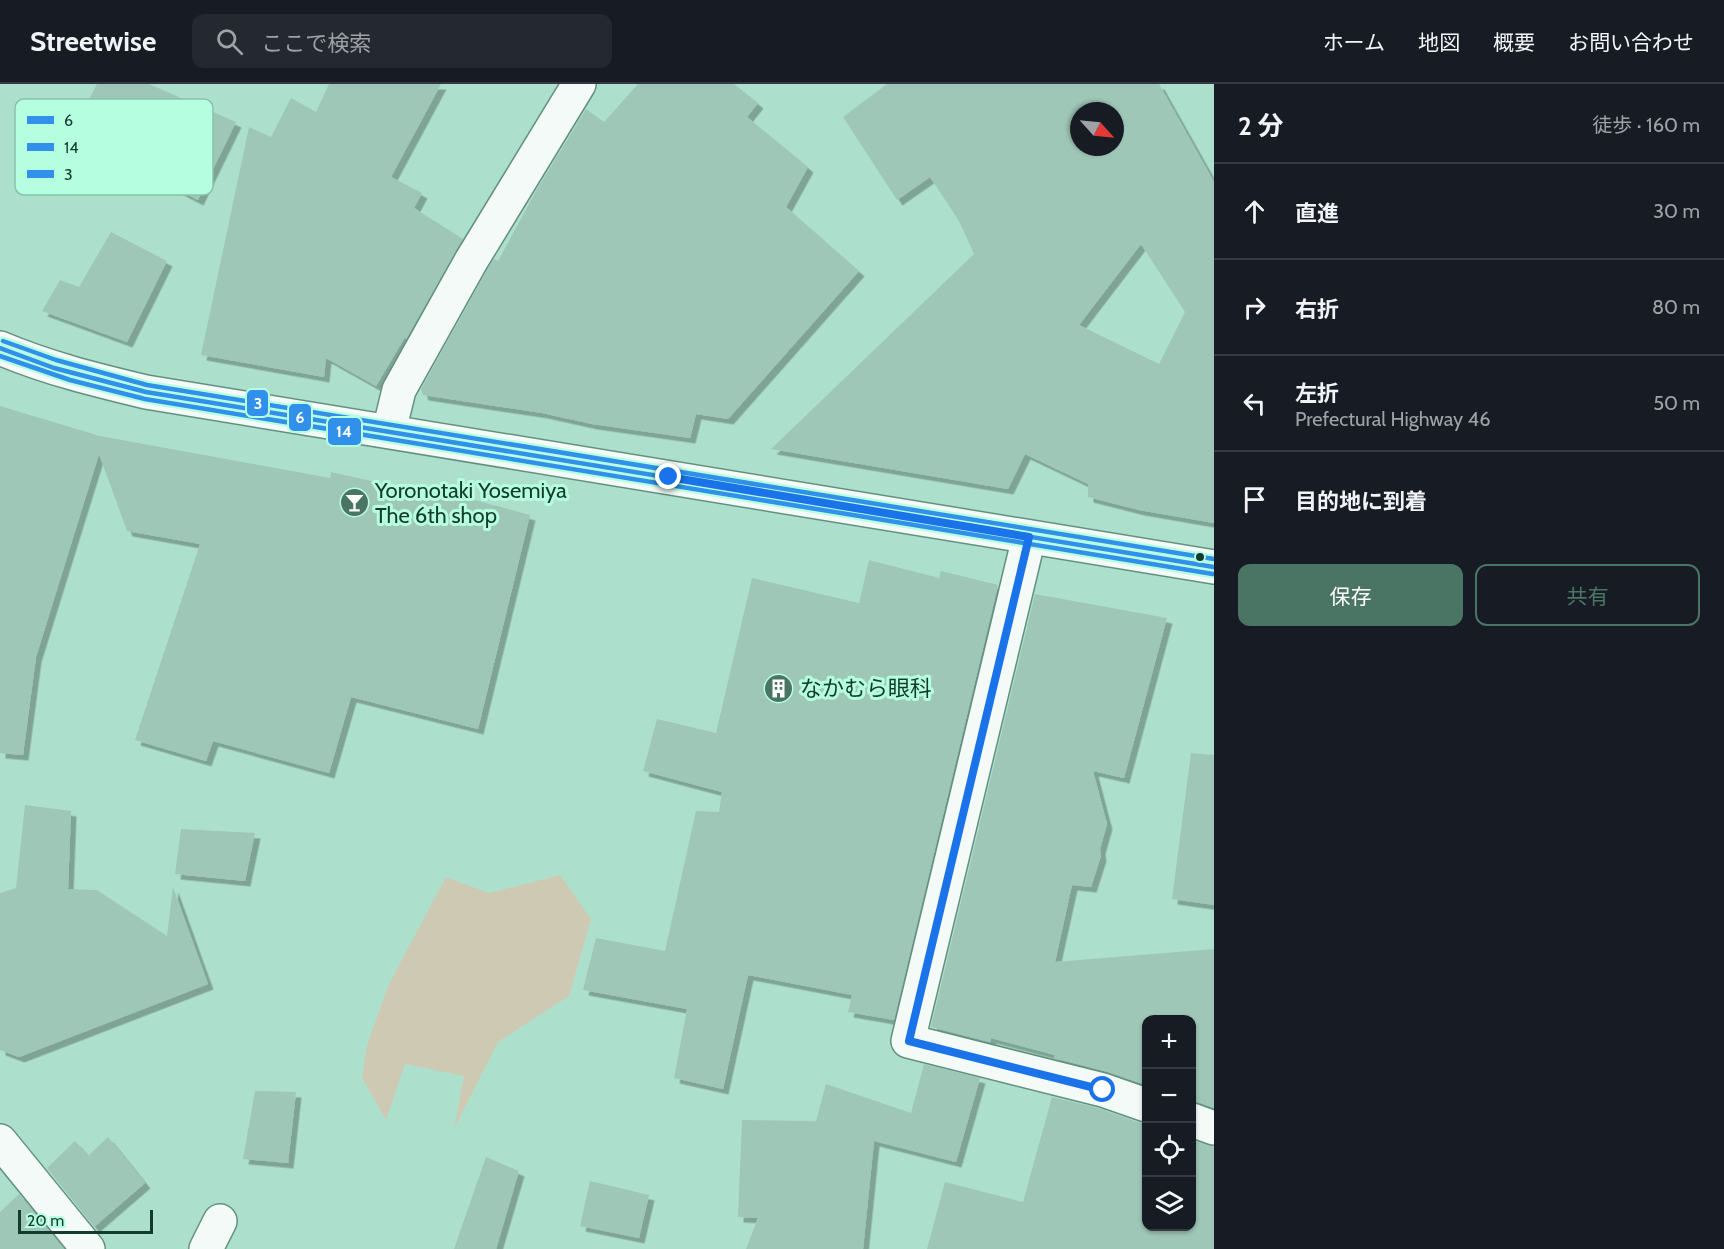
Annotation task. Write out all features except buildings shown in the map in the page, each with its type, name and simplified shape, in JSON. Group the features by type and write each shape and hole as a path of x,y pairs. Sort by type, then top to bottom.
{"street":[{"path":"389,431 399,390 471,261 579,84"},
{"path":"0,348 59,369 146,392 1214,567"},
{"path":"1029,537 909,1041 1103,1090 1142,1104"},
{"path":"1196,1122 1214,1128"},
{"path":"0,1141 88,1249"}],"shaded area":[{"path":"560,875 591,919 569,996 498,1042 454,1129 464,1076 405,1064 386,1120 362,1078 367,1045 389,984 446,877 489,893"}],"transit line":[{"name":"3","path":"3,341 56,360 147,385 1214,559"},
{"name":"6","path":"0,348 54,368 146,392 1214,567"},
{"name":"14","path":"0,356 70,380 145,399 1213,574"}],"place":[{"name":"Yoronotaki Yosemiya The 6th shop","path":"354,503"},
{"name":"なかむら眼科","path":"779,688"}],"route":[{"path":"669,477 1029,537 909,1041 1103,1090"}]}
